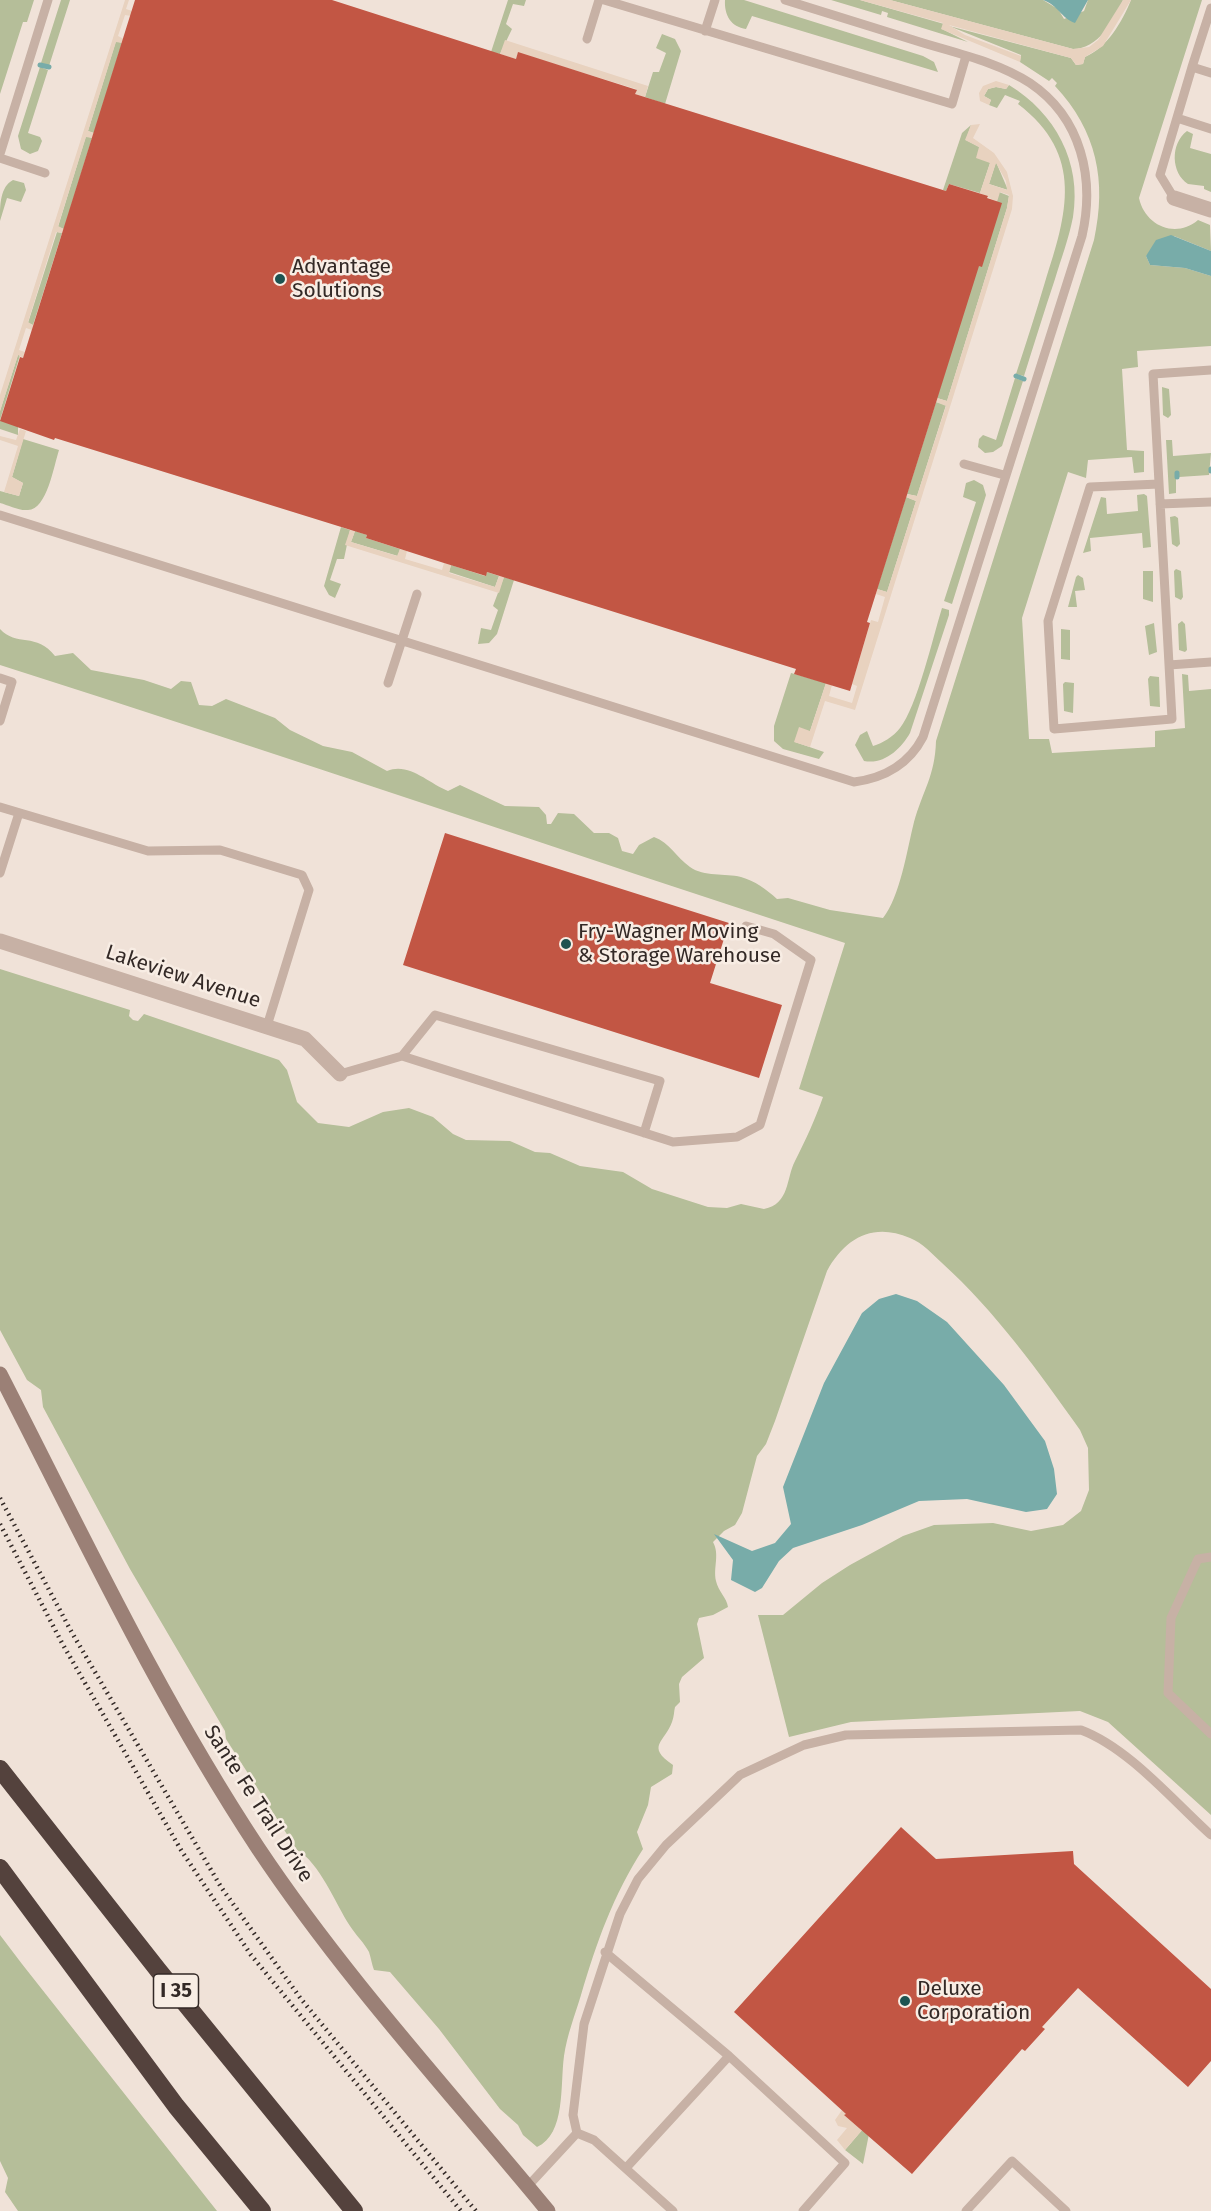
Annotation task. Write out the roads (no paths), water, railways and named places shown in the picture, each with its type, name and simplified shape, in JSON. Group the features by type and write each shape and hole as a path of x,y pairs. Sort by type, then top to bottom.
{"highway":[{"name":"I 35","path":"0,1769 158,1970 354,2211"},
{"path":"0,1868 176,2106 262,2211"}],"main road":[{"name":"Sante Fe Trail Drive","path":"0,1374 162,1691 196,1751 259,1849 371,2000 548,2211"}],"street":[{"path":"1174,198 1211,210"},
{"name":"Lakeview Avenue","path":"0,941 305,1038 340,1074"}],"lane":[{"path":"45,173 0,156 48,0"},
{"path":"587,39 599,0"},
{"path":"604,0 952,104 966,56"},
{"path":"705,31 715,0"},
{"path":"0,515 854,782 869,780 895,768 917,748 923,737 1004,475 1082,236 1088,193 1081,149 1063,114 1030,83 966,56 785,0"},
{"path":"1174,198 1160,175 1211,10"},
{"path":"1192,67 1211,73"},
{"path":"1177,118 1211,129"},
{"path":"1159,484 1090,487 1048,621 1054,729 1172,719 1153,374 1211,370"},
{"path":"964,464 1004,475"},
{"path":"1160,504 1211,502"},
{"path":"388,683 417,594"},
{"path":"1169,664 1211,662"},
{"path":"0,678 12,682 0,721"},
{"path":"0,807 148,851 220,850 302,874 309,890 267,1026"},
{"path":"0,873 19,813"},
{"path":"340,1074 402,1056 673,1142 737,1137 760,1125 811,960 774,934 746,926"},
{"path":"402,1056 435,1015 660,1081 644,1133"},
{"path":"1211,1557 1198,1559 1172,1618 1168,1694 1211,1734"},
{"path":"577,2133 573,2115 578,2054 584,2024 605,1952 620,1914 638,1879 693,1817 740,1776 774,1758 825,1739 846,1735 1081,1730 1099,1737 1123,1755 1211,1835"},
{"path":"605,1952 729,2056 845,2163 803,2211"},
{"path":"626,2168 729,2056"},
{"path":"528,2186 577,2133"},
{"path":"577,2133 594,2140 673,2211"},
{"path":"966,2211 1012,2162 1066,2211"}],"water":[{"path":"1043,0 1088,0 1075,23"},
{"path":"1171,235 1211,251 1211,276 1185,268 1150,265 1146,256 1156,240"},
{"path":"896,1294 917,1301 947,1322 1004,1385 1045,1441 1054,1469 1057,1494 1047,1509 1026,1512 967,1499 919,1501 862,1525 793,1548 779,1561 762,1588 755,1592 731,1580 733,1560 714,1534 752,1551 775,1543 791,1524 783,1487 824,1383 862,1313 879,1299"}],"waterway":[{"path":"40,65 49,67"},
{"path":"1016,376 1024,379"}],"railway":[{"path":"0,1498 71,1631 221,1887 301,1999 476,2211"},
{"path":"0,1524 62,1643 181,1850 251,1955 461,2211"}],"place":[{"name":"Advantage Solutions","path":"280,279"},
{"name":"Fry-Wagner Moving & Storage Warehouse","path":"566,944"},
{"name":"Deluxe Corporation","path":"905,2001"}]}
